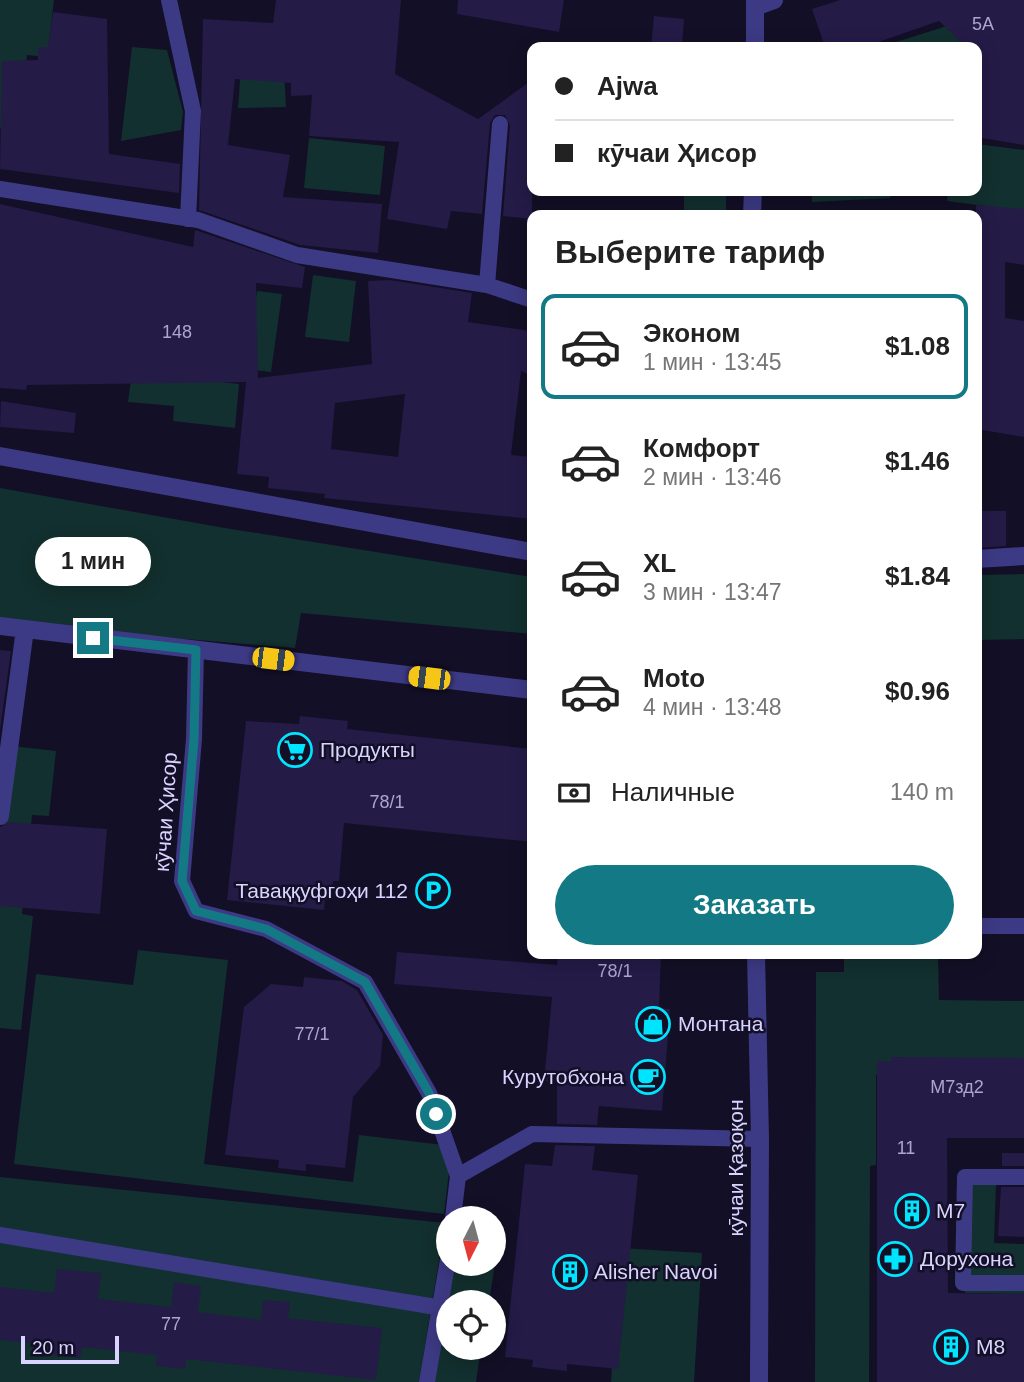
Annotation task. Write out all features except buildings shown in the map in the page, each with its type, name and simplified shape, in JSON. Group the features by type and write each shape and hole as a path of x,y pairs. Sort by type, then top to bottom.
{"street":[{"path":"755,42 754,2 774,0"},
{"path":"0,456 527,551"},
{"path":"982,559 1024,556"},
{"path":"0,626 527,689"},
{"path":"0,816 25,629"},
{"name":"кӯчаи Қазоқон","path":"756,959 760,1139 758,1382"}],"lane":[{"path":"169,0 193,111 188,219"},
{"path":"487,285 499,124"},
{"path":"0,189 188,219 297,255 487,285 527,298"},
{"name":"кӯчаи Ҳисор","path":"196,650 194,739 182,881 196,911 266,929 365,982 429,1093 458,1176"},
{"path":"982,926 1024,926"},
{"path":"454,1206 458,1176 533,1134 760,1139"},
{"path":"1024,1177 965,1177 963,1283 1024,1283"},
{"path":"0,1235 436,1307"},
{"path":"427,1382 436,1338"}],"green space":[{"path":"0,0 54,0 47,57 27,55 18,130 0,128"},
{"path":"963,21 960,42 896,42"},
{"path":"132,47 167,50 183,112 181,130 121,141"},
{"path":"283,51 286,107 238,108 242,54"},
{"path":"309,138 385,146 380,195 304,188"},
{"path":"982,145 1024,150 1024,211 947,201 948,196 982,196"},
{"path":"684,196 726,196 726,210 684,210"},
{"path":"812,196 890,196 890,198 812,202"},
{"path":"313,275 356,281 349,342 305,337"},
{"path":"257,291 282,294 271,372 246,369"},
{"path":"176,377 239,384 235,428 173,421 174,406 128,402 131,380"},
{"path":"0,488 219,527 527,576 527,634 301,613 295,648 0,624"},
{"path":"1024,574 1024,639 982,640 982,575"},
{"path":"12,746 56,751 49,816 32,815 22,914 33,916 21,1030 0,1028 0,860"},
{"path":"138,950 228,960 204,1164 353,1182 359,1135 452,1146 445,1206 436,1206 436,1213 14,1164 36,974 133,985"},
{"path":"844,959 938,959 939,1000 1024,1001 1024,1076 876,1075 876,1165 870,1166 869,1382 815,1382 816,972 844,972"},
{"path":"0,1177 436,1222 436,1276 419,1382 0,1382"},
{"path":"968,1182 996,1183 994,1243 1024,1244 1024,1294 965,1293"},
{"path":"620,1248 702,1253 694,1382 611,1382"},
{"path":"447,1276 493,1276 491,1290 445,1290"},
{"path":"436,1341 436,1360 479,1360 476,1382 429,1382"}],"place":[{"name":"Продукты","path":"295,750"},
{"name":"Таваққуфгоҳи 112","path":"433,891"},
{"name":"Монтана","path":"653,1024"},
{"name":"Курутобхона","path":"648,1077"},
{"name":"М7","path":"912,1211"},
{"name":"Дорухона","path":"895,1259"},
{"name":"Alisher Navoi","path":"570,1272"},
{"name":"М8","path":"951,1347"}],"route":[{"path":"93,638 196,650 194,739 182,881 196,911 266,929 365,982 429,1093 436,1114"}]}
